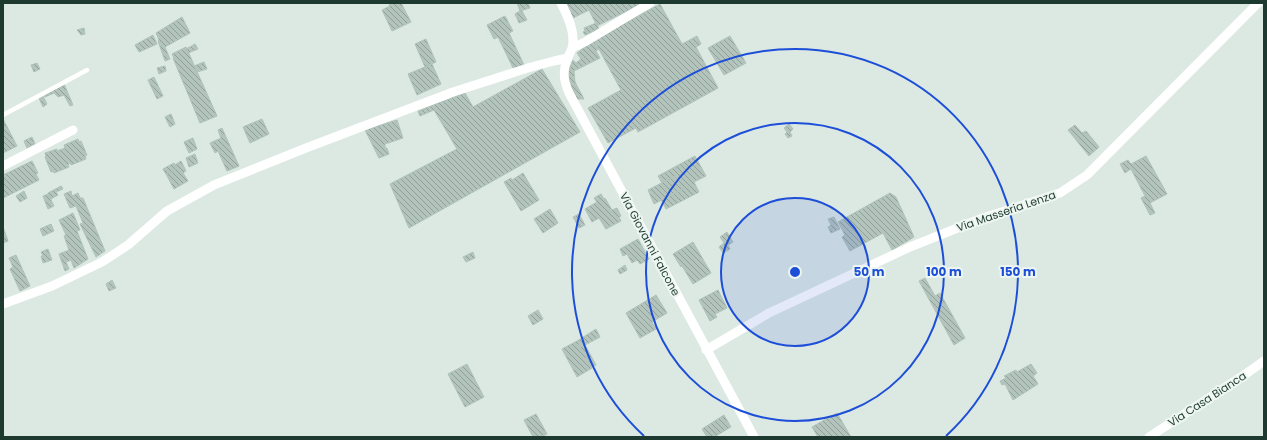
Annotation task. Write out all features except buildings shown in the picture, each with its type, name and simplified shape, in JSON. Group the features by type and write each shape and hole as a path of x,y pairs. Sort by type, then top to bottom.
{"street":[{"path":"561,3 568,17 572,34 572,48 592,38 650,3"},
{"name":"Via Masseria Lenza","path":"706,350 769,313 910,247 980,219 1060,193 1087,175 1258,3"},
{"name":"Via Giovanni Falcone","path":"572,48 564,68 565,83 569,93 754,437"},
{"path":"3,304 52,286 102,262 128,245 166,211 214,185 453,92 554,60 568,58"},
{"path":"3,166 73,130"},
{"name":"Via Casa Bianca","path":"1149,437 1264,361"}],"lane":[{"path":"3,115 87,70"}]}
